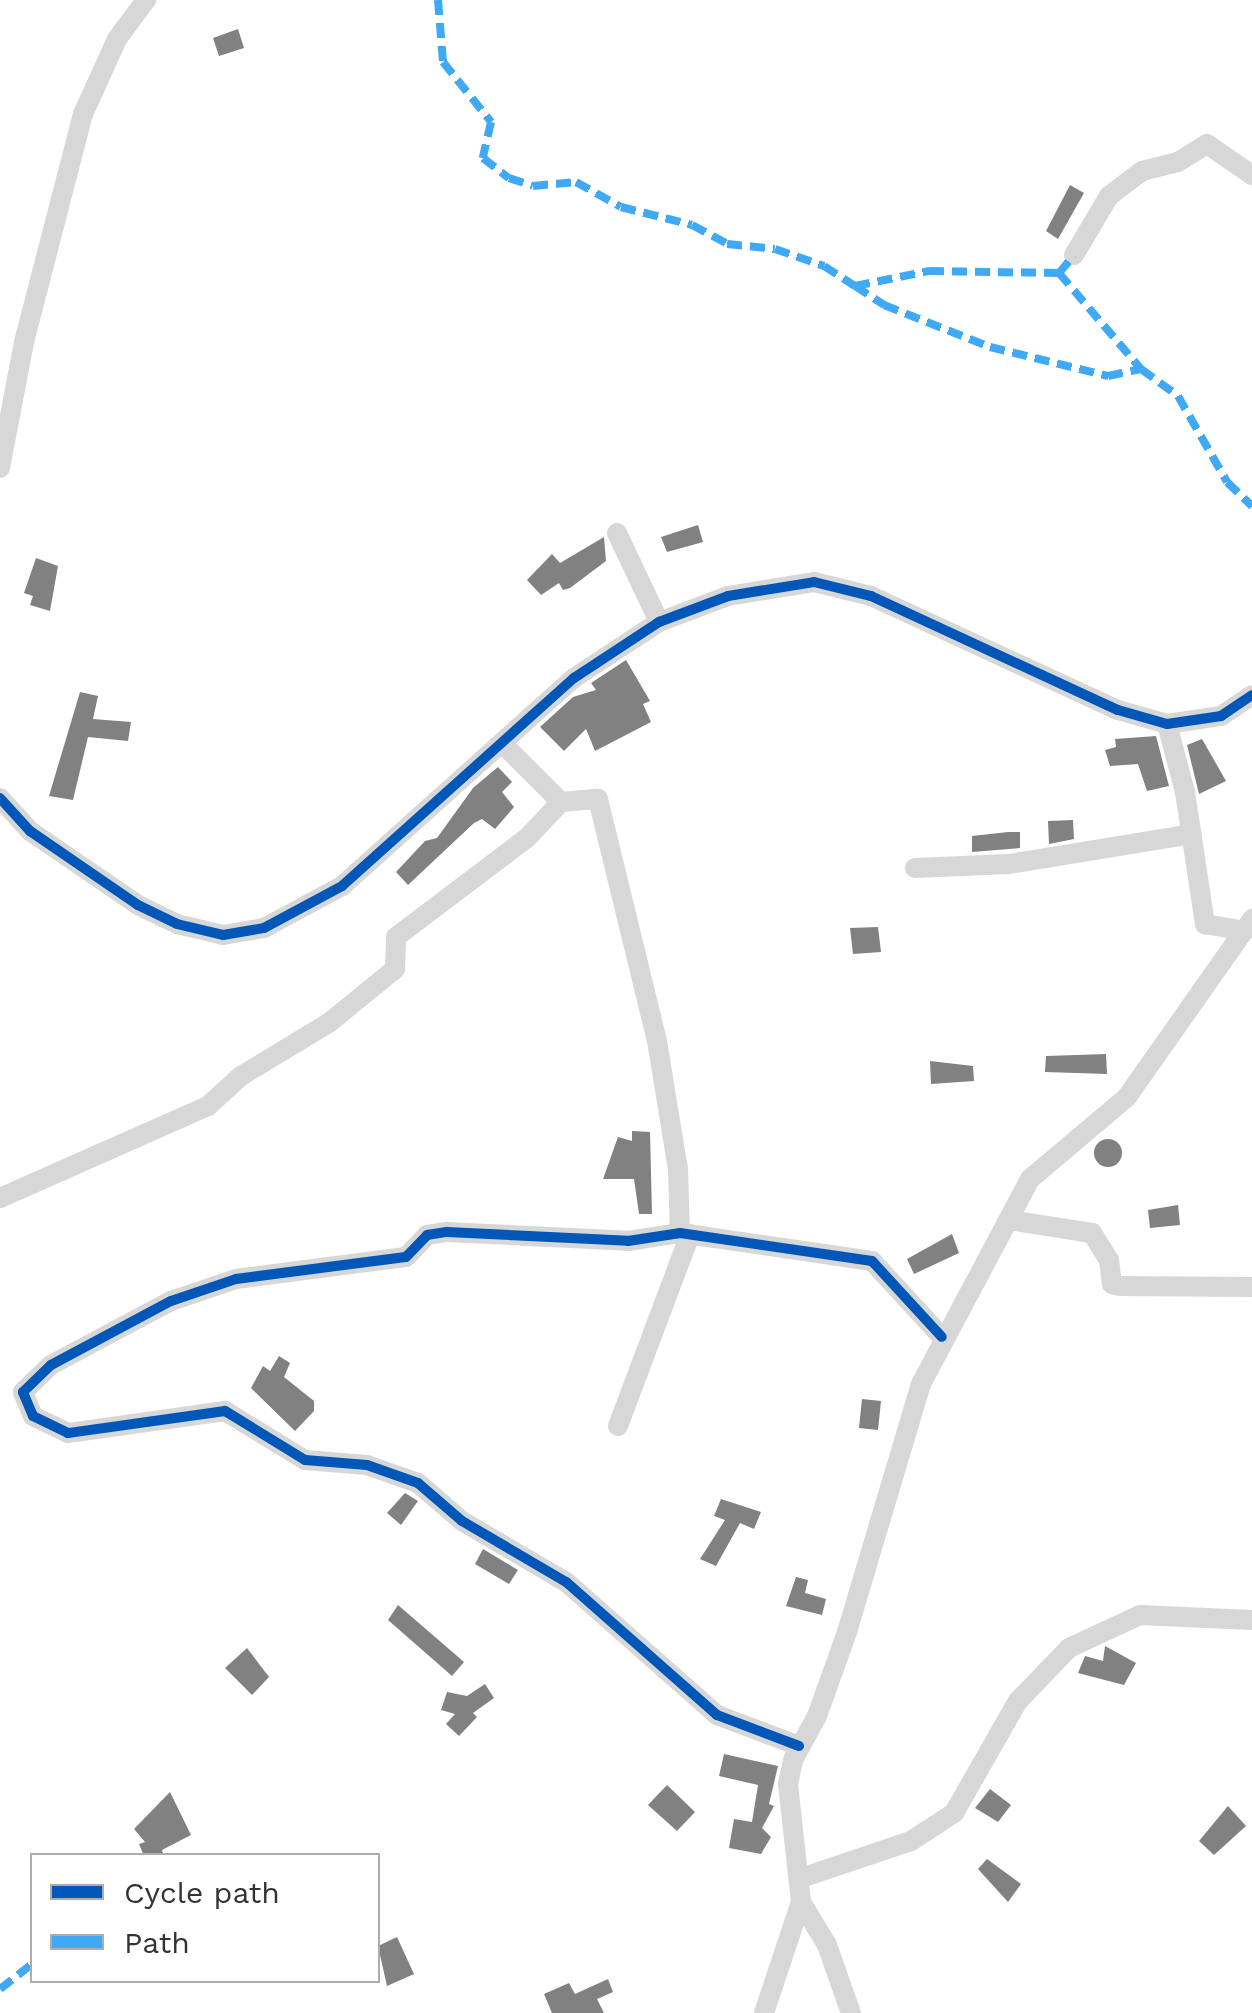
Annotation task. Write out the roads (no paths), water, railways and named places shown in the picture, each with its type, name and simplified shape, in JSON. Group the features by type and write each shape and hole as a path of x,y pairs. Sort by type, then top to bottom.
{"street":[{"path":"0,468 24,342 83,114 117,38 146,0"},
{"path":"1074,255 1109,196 1142,171 1178,162 1208,144 1252,175"},
{"path":"617,532 659,622"},
{"path":"0,798 30,831 138,905 177,924 223,935 264,928 342,886 574,678 659,622 728,596 814,582 871,596 1118,710 1167,724 1221,716 1252,696"},
{"path":"1167,724 1192,834 1205,924 1248,925"},
{"path":"503,744 562,802"},
{"path":"0,1198 208,1106 241,1076 330,1022 394,969 396,938 527,838 562,802 598,799 610,870 658,1042 685,1234 618,1426"},
{"path":"915,868 1010,864 1192,834"},
{"path":"764,2013 801,1902 802,1878 788,1784 799,1746 817,1716 898,1451 942,1338 1030,1179 1126,1098 1248,925"},
{"path":"1009,1220 1092,1233 1109,1260 1112,1284 1252,1287"},
{"path":"799,1746 717,1715 566,1582 462,1521 418,1484 366,1465 305,1460 224,1411 68,1433 33,1416 23,1392 51,1365 129,1322 236,1279 406,1256 426,1235 446,1232 628,1242 685,1234 872,1261 942,1338"},
{"path":"802,1878 911,1840 954,1814 1018,1701 1069,1648 1140,1615 1252,1620"},
{"path":"801,1902 827,1945 851,2013"}]}
